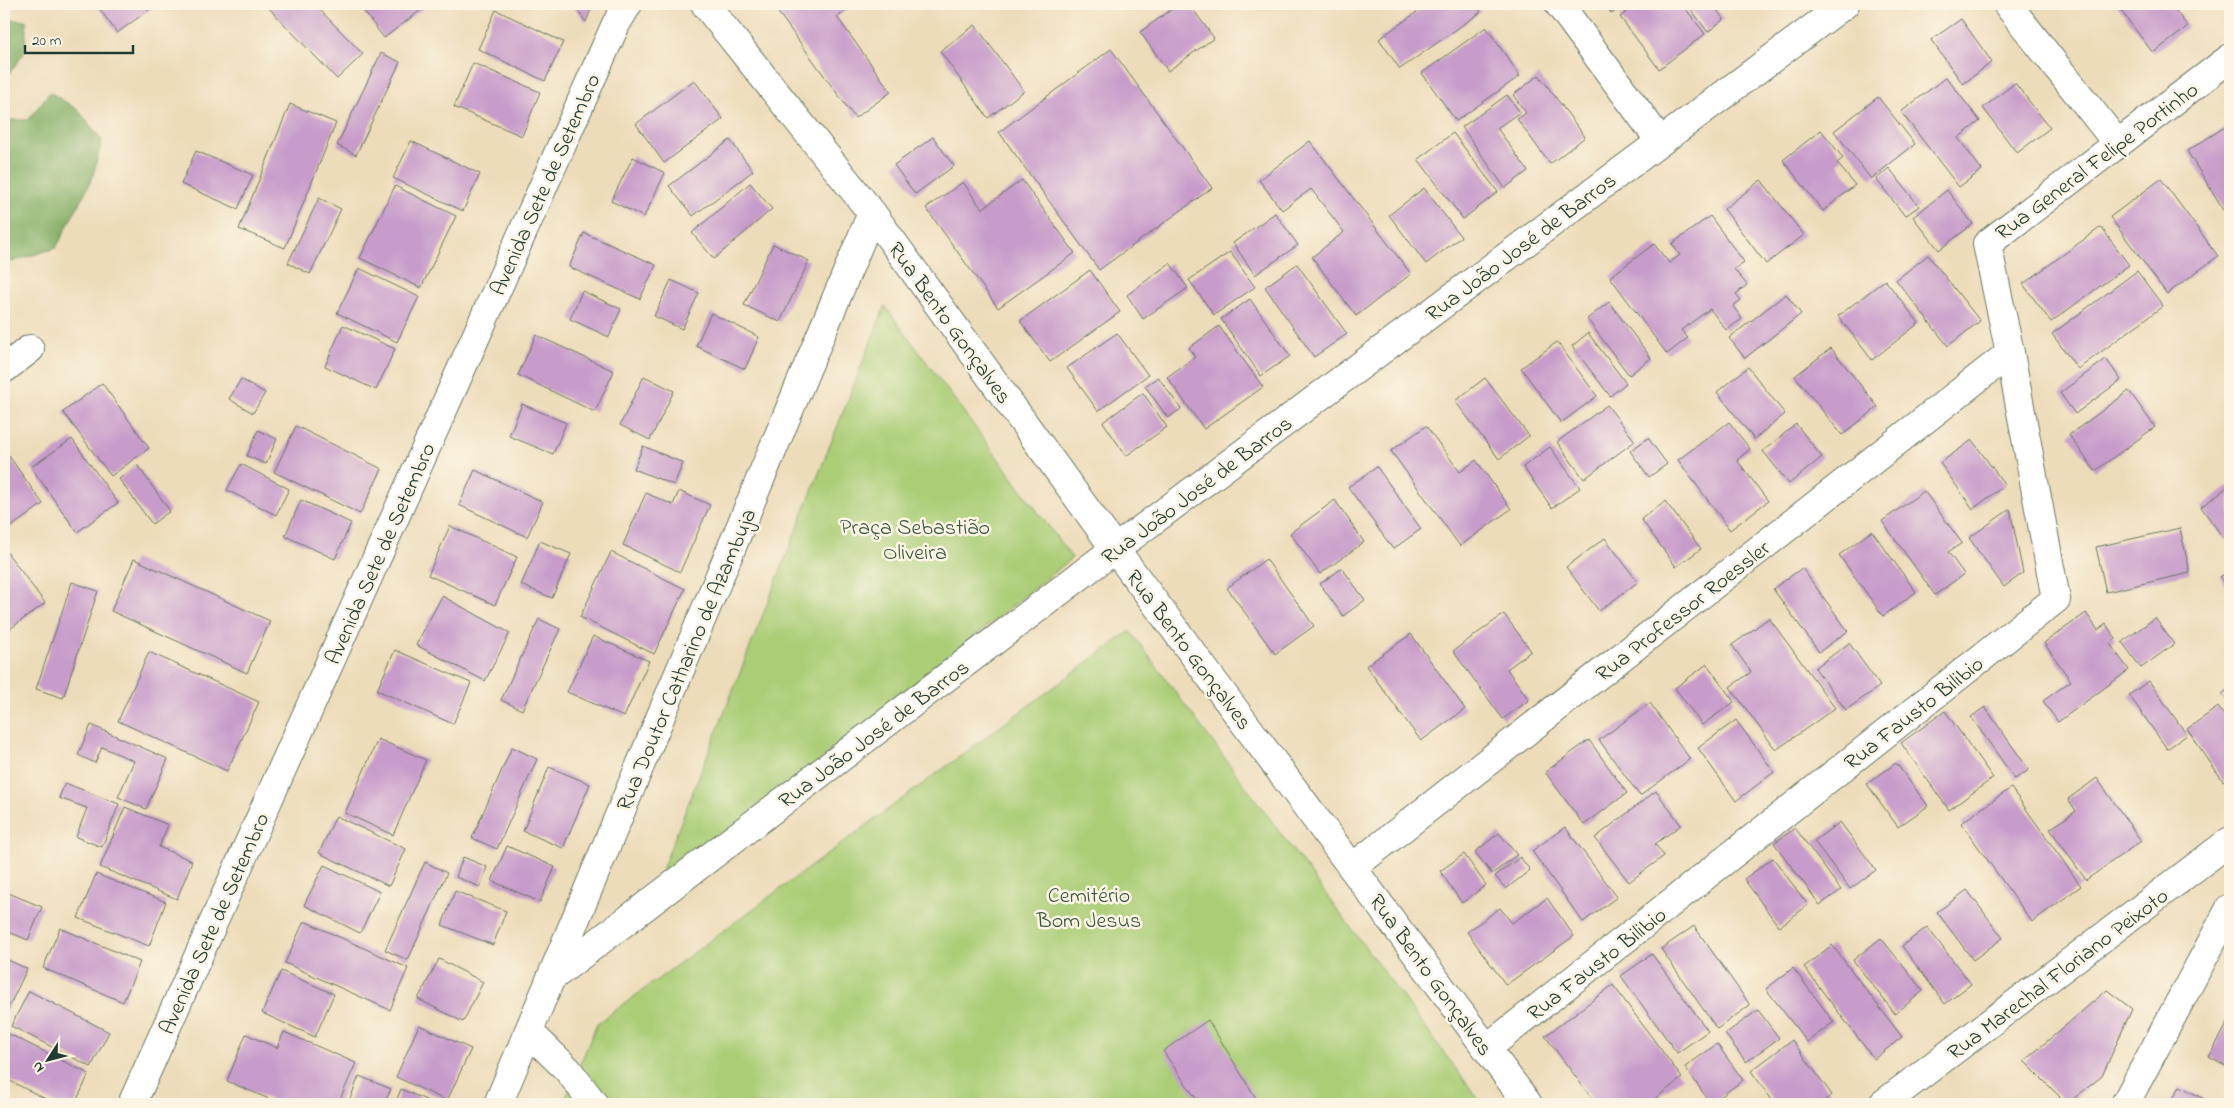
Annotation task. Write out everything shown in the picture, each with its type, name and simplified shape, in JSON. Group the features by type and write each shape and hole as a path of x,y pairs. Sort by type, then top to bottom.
{"street":[{"name":"Avenida Sete de Setembro","path":"132,1104 612,33 628,4"},
{"name":"Rua Bento Gonçalves","path":"705,4 872,213 1115,549 1528,1104"},
{"path":"1558,4 1660,141"},
{"name":"Rua João José de Barros","path":"551,978 1115,549 1845,4"},
{"path":"2007,4 2117,143"},
{"name":"Rua General Felipe Portinho","path":"1986,244 2230,58"},
{"name":"Rua Doutor Catharino de Azambuja","path":"498,1104 872,213"},
{"name":"Rua Fausto Bilibio","path":"1487,1048 2056,599 2010,353 1986,244"},
{"path":"4,369 30,349"},
{"name":"Rua Professor Roessler","path":"1353,867 2010,353"},
{"name":"Rua Marechal Floriano Peixoto","path":"1883,1104 2230,841"},
{"path":"2125,1104 2230,908"},
{"path":"529,1032 568,1070 594,1104"}],"green space":[{"path":"4,19 27,21 24,53 4,81"},
{"path":"50,92 78,110 102,140 92,179 56,248 4,264 4,120 28,120"},
{"name":"Praça Sebastião Oliveira","path":"885,306 1072,558 652,895"},
{"name":"Cemitério Bom Jesus","path":"1130,631 1482,1104 563,1104 597,1024"}],"building":[{"path":"96,4 157,4 117,33"},
{"path":"265,4 314,4 363,54 337,79"},
{"path":"358,4 429,4 384,38"},
{"path":"572,4 593,4 586,22"},
{"path":"772,4 855,4 837,17 891,92 855,118"},
{"path":"1179,4 1189,4 1214,38 1168,71 1140,32"},
{"path":"1428,4 1475,4 1481,12 1400,69 1379,39"},
{"path":"1604,4 1625,4 1612,14"},
{"path":"1637,4 1682,4 1705,34 1659,69 1620,17"},
{"path":"1687,4 1712,4 1724,19 1708,32"},
{"path":"2116,4 2171,4 2188,27 2153,53"},
{"path":"496,10 563,42 545,81 478,49"},
{"path":"1961,19 1992,62 1963,84 1931,40"},
{"path":"975,25 1024,91 988,118 940,51"},
{"path":"1486,27 1520,76 1456,121 1422,73"},
{"path":"1111,49 1212,188 1099,270 999,132"},
{"path":"381,53 400,62 356,155 337,145"},
{"path":"473,63 540,92 522,136 454,107"},
{"path":"1539,75 1585,137 1550,164 1517,119 1526,113 1513,95"},
{"path":"1946,77 1980,121 1958,138 1982,170 1959,187 1901,112"},
{"path":"694,80 723,119 664,163 636,124"},
{"path":"2015,83 2050,128 2017,153 1983,108"},
{"path":"1507,95 1520,112 1497,128 1528,171 1505,188 1462,127"},
{"path":"1878,97 1915,144 1871,179 1834,131"},
{"path":"290,104 336,123 285,248 239,229"},
{"path":"2225,127 2230,135 2230,220 2187,151"},
{"path":"1821,130 1843,158 1837,163 1855,185 1823,211 1783,160"},
{"path":"1453,133 1498,192 1463,219 1418,159"},
{"path":"933,137 954,166 915,194 894,165"},
{"path":"730,140 753,171 693,216 669,186"},
{"path":"411,141 480,174 463,211 393,178"},
{"path":"1310,141 1411,274 1356,316 1312,257 1344,232 1311,189 1282,210 1259,180"},
{"path":"196,151 253,175 238,209 181,184"},
{"path":"633,157 665,173 644,217 611,201"},
{"path":"1889,168 1919,206 1905,216 1876,179"},
{"path":"2161,179 2218,256 2167,294 2110,217"},
{"path":"1022,180 1075,253 998,308 926,208 963,182 982,209"},
{"path":"1761,180 1804,235 1766,264 1724,209"},
{"path":"750,183 772,209 714,259 692,233"},
{"path":"395,186 456,216 421,288 360,258"},
{"path":"1424,188 1461,237 1426,264 1389,215"},
{"path":"1947,190 1973,224 1939,250 1913,217"},
{"path":"319,198 341,209 310,274 288,263"},
{"path":"1275,213 1298,245 1255,275 1233,243"},
{"path":"1710,216 1744,262 1734,269 1747,285 1736,294 1741,300 1733,306 1742,319 1726,330 1710,309 1681,330 1688,338 1667,354 1610,277 1654,244 1669,263 1680,255 1672,244"},
{"path":"2101,227 2129,265 2051,322 2023,284"},
{"path":"584,233 656,265 640,299 569,267"},
{"path":"773,244 809,261 780,322 744,305"},
{"path":"1230,252 1255,287 1214,315 1189,280"},
{"path":"1928,255 1980,321 1948,346 1896,280"},
{"path":"1170,263 1188,288 1143,319 1127,295"},
{"path":"1297,264 1347,334 1314,357 1265,287"},
{"path":"359,268 419,297 397,342 337,313"},
{"path":"1090,270 1120,312 1050,362 1020,321"},
{"path":"2137,271 2163,306 2078,369 2052,334"},
{"path":"671,280 699,293 682,329 654,316"},
{"path":"1885,280 1919,323 1872,360 1838,316"},
{"path":"582,291 621,309 609,337 570,319"},
{"path":"1786,294 1801,314 1745,358 1729,338"},
{"path":"1250,299 1290,356 1261,376 1221,319"},
{"path":"1609,302 1651,358 1629,375 1587,319"},
{"path":"711,313 759,337 745,369 696,346"},
{"path":"343,325 395,349 376,390 325,366"},
{"path":"1219,326 1263,387 1204,429 1167,377 1195,357 1189,348"},
{"path":"1117,333 1148,375 1098,411 1067,368"},
{"path":"1588,333 1626,383 1610,396 1572,346"},
{"path":"536,335 614,371 595,412 518,375"},
{"path":"1557,342 1597,396 1561,423 1521,368"},
{"path":"1831,348 1878,407 1842,435 1795,376"},
{"path":"2106,359 2121,380 2075,414 2060,393"},
{"path":"1748,367 1785,414 1754,439 1717,392"},
{"path":"644,376 674,391 650,440 620,425"},
{"path":"1158,377 1181,409 1168,418 1145,386"},
{"path":"1485,378 1529,436 1499,459 1455,401"},
{"path":"241,379 265,393 253,413 229,399"},
{"path":"102,383 149,448 111,476 63,412"},
{"path":"2129,391 2155,427 2095,471 2069,435"},
{"path":"1143,393 1167,427 1126,456 1103,422"},
{"path":"522,404 566,423 553,454 509,436"},
{"path":"1607,405 1635,441 1584,479 1557,442"},
{"path":"1729,422 1750,449 1737,460 1768,501 1730,530 1678,460"},
{"path":"1796,424 1822,457 1789,484 1763,451"},
{"path":"296,426 382,469 360,514 274,472"},
{"path":"1426,426 1460,472 1476,460 1511,509 1460,546 1391,451"},
{"path":"258,430 277,439 266,464 247,456"},
{"path":"1648,438 1667,464 1649,477 1630,451"},
{"path":"72,439 118,503 77,532 31,467"},
{"path":"1972,440 2005,485 1973,509 1940,463"},
{"path":"643,446 683,463 674,485 634,469"},
{"path":"1550,447 1580,488 1552,508 1523,467"},
{"path":"4,449 43,504 11,527 4,517"},
{"path":"241,464 289,489 276,515 227,490"},
{"path":"137,465 170,511 152,524 119,479"},
{"path":"1377,467 1421,529 1393,549 1348,487"},
{"path":"475,470 543,502 527,537 459,505"},
{"path":"2230,485 2230,535 2224,539 2201,507"},
{"path":"679,491 710,505 680,572 623,545 646,493 673,505"},
{"path":"1924,491 1962,543 1948,552 1964,574 1935,595 1882,521"},
{"path":"301,500 351,523 335,559 285,536"},
{"path":"1335,500 1364,542 1320,574 1290,533"},
{"path":"1665,501 1701,549 1676,567 1641,519"},
{"path":"2010,509 2023,573 2004,587 1969,538"},
{"path":"450,526 517,557 495,605 428,575"},
{"path":"2180,528 2190,573 2106,592 2096,547"},
{"path":"1872,531 1916,592 1883,616 1839,555"},
{"path":"1605,538 1638,582 1599,611 1566,567"},
{"path":"540,541 571,554 552,598 521,585"},
{"path":"6,551 45,603 6,632 4,629 4,552"},
{"path":"611,552 685,589 654,654 580,617"},
{"path":"134,559 270,621 247,673 111,611"},
{"path":"1266,559 1314,626 1275,654 1227,588"},
{"path":"1342,568 1365,600 1343,616 1320,584"},
{"path":"1802,568 1848,631 1819,652 1773,589"},
{"path":"2230,570 2230,591 2220,577"},
{"path":"72,582 98,591 63,698 36,689"},
{"path":"442,596 510,633 485,681 416,645"},
{"path":"2086,613 2098,630 2106,624 2116,639 2110,644 2129,670 2058,722 2043,701 2071,681 2044,643"},
{"path":"1504,614 1531,651 1507,669 1529,700 1503,719 1453,651"},
{"path":"1769,618 1835,708 1776,750 1730,687 1751,672 1732,645"},
{"path":"2155,618 2174,644 2141,668 2122,642"},
{"path":"539,619 560,629 522,710 501,700"},
{"path":"1411,634 1465,709 1421,741 1366,666"},
{"path":"593,636 649,661 624,717 567,692"},
{"path":"1849,643 1880,686 1846,710 1815,668"},
{"path":"395,650 471,683 453,724 377,690"},
{"path":"149,652 259,702 227,771 118,721"},
{"path":"1707,664 1734,702 1702,725 1675,688"},
{"path":"2149,681 2187,735 2167,749 2129,695"},
{"path":"2230,688 2230,705 2222,694"},
{"path":"1650,703 1690,759 1640,796 1599,740"},
{"path":"1985,707 2029,770 2015,779 1971,717"},
{"path":"2218,707 2230,724 2230,776 2223,781 2187,729"},
{"path":"1945,711 1993,778 1949,810 1901,743"},
{"path":"1736,720 1774,772 1736,801 1698,748"},
{"path":"91,725 168,759 146,809 118,797 134,761 102,747 95,763 78,755"},
{"path":"378,739 426,760 393,835 345,813"},
{"path":"1589,740 1627,793 1584,825 1545,772"},
{"path":"512,747 537,759 497,849 472,838"},
{"path":"1896,763 1928,806 1898,827 1867,784"},
{"path":"549,767 590,784 563,848 523,831"},
{"path":"2097,778 2141,841 2086,880 2050,829 2076,811 2068,799"},
{"path":"65,783 119,804 102,847 76,837 87,808 59,798"},
{"path":"2011,788 2081,886 2032,922 1961,823"},
{"path":"1656,791 1681,825 1655,844 1664,856 1629,882 1595,838"},
{"path":"125,807 168,825 159,847 192,861 177,899 100,867"},
{"path":"336,816 406,849 389,886 319,853"},
{"path":"1840,822 1876,870 1850,889 1814,841"},
{"path":"1565,827 1617,897 1583,922 1532,851"},
{"path":"1795,828 1841,890 1820,905 1774,843"},
{"path":"1499,833 1517,855 1492,874 1475,852"},
{"path":"507,846 555,867 540,902 492,881"},
{"path":"1464,854 1486,885 1462,903 1440,871"},
{"path":"463,857 487,867 480,887 456,877"},
{"path":"1520,857 1530,870 1506,889 1495,876"},
{"path":"1773,858 1808,905 1779,927 1744,879"},
{"path":"425,862 447,873 408,960 385,950"},
{"path":"324,865 380,892 360,933 304,905"},
{"path":"96,874 166,902 149,946 78,918"},
{"path":"1967,890 2003,938 1973,960 1937,912"},
{"path":"455,891 506,911 493,945 442,925"},
{"path":"6,892 42,907 28,940 4,930 4,898"},
{"path":"1547,898 1574,936 1506,985 1467,932 1500,908 1512,923"},
{"path":"304,921 408,968 390,1010 285,963"},
{"path":"1694,926 1750,1005 1717,1029 1661,949"},
{"path":"1927,927 1971,984 1945,1004 1902,946"},
{"path":"60,928 140,962 123,1002 43,968"},
{"path":"1881,938 1923,991 1895,1014 1853,960"},
{"path":"1832,945 1902,1037 1874,1059 1804,967"},
{"path":"1652,954 1708,1031 1677,1053 1621,976"},
{"path":"4,958 27,969 6,1013 4,1012"},
{"path":"439,959 483,982 463,1022 418,999"},
{"path":"1793,968 1834,1022 1807,1042 1766,989"},
{"path":"281,971 334,994 315,1037 262,1013"},
{"path":"1613,985 1682,1078 1648,1104 1596,1104 1545,1036"},
{"path":"2107,990 2132,1009 2102,1076 2067,1104 2024,1061"},
{"path":"29,991 109,1032 91,1067 11,1026"},
{"path":"1758,1010 1779,1038 1746,1062 1725,1034"},
{"path":"2230,1019 2230,1069 2209,1057"},
{"path":"1208,1020 1259,1103 1200,1104 1163,1051"},
{"path":"419,1025 471,1049 447,1101 396,1077"},
{"path":"284,1032 356,1063 338,1104 281,1104 227,1081 246,1034 277,1048"},
{"path":"9,1034 89,1074 75,1104 56,1104 4,1078 4,1044"},
{"path":"1792,1040 1832,1095 1820,1104 1775,1104 1751,1071"},
{"path":"1717,1044 1743,1080 1711,1104 1685,1067"},
{"path":"359,1076 391,1089 384,1104 348,1104"},
{"path":"2180,1086 2213,1104 2170,1104"},
{"path":"401,1089 435,1104 395,1104"}]}
